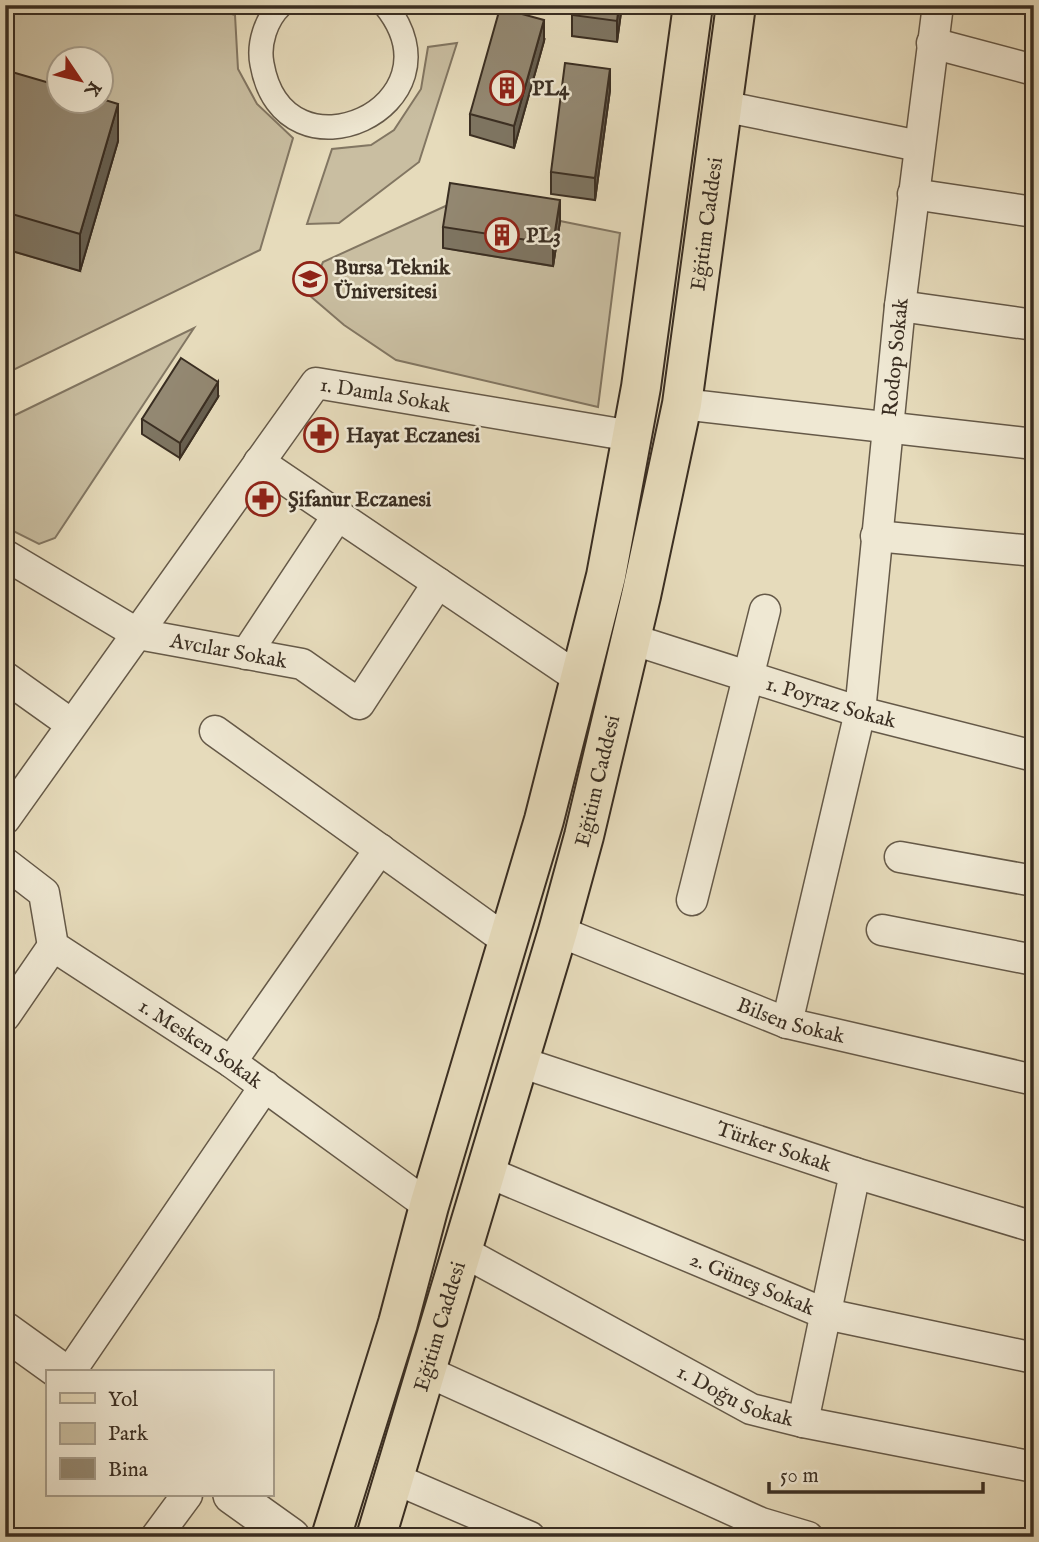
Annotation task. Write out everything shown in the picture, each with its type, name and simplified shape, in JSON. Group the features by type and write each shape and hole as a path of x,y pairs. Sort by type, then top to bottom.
{"main road":[{"name":"Eğitim Caddesi","path":"331,1537 398,1323 429,1206 544,820 606,576 641,387 693,5"},
{"name":"Eğitim Caddesi","path":"376,1537 558,931 584,836 631,639 682,404 736,5"}],"street":[{"path":"273,7 264,31 260,56 264,80 277,101 295,117 318,126 342,127 364,121 384,107 398,88 405,65 405,41 397,19 386,5"},
{"name":"Rodop Sokak","path":"787,1023 860,712 900,306 938,5"},
{"path":"932,43 1034,70"},
{"path":"722,106 919,146"},
{"path":"913,194 1034,212"},
{"path":"900,306 1034,325"},
{"name":"1. Damla Sokak","path":"5,819 316,383 632,436"},
{"path":"682,404 1034,444"},
{"path":"259,462 580,679"},
{"path":"246,654 338,515"},
{"path":"876,536 1034,551"},
{"name":"Avcılar Sokak","path":"5,555 138,634 302,664 359,704 438,583"},
{"path":"692,900 765,610"},
{"name":"1. Poyraz Sokak","path":"631,639 860,712 1034,756"},
{"path":"5,677 71,724"},
{"path":"215,731 509,942"},
{"path":"231,1062 380,849"},
{"path":"900,857 1034,881"},
{"path":"5,863 44,893 53,946 5,1016"},
{"path":"882,930 1034,960"},
{"name":"Bilsen Sokak","path":"558,931 787,1023 1034,1080"},
{"name":"1. Mesken Sokak","path":"53,946 231,1062 429,1206"},
{"name":"Türker Sokak","path":"517,1061 855,1173 1034,1227"},
{"path":"70,1370 265,1086"},
{"name":"2. Güneş Sokak","path":"485,1171 826,1314 1034,1358"},
{"path":"803,1422 855,1173"},
{"name":"1. Doğu Sokak","path":"462,1251 751,1409 803,1422 1034,1467"},
{"path":"5,1331 59,1370"},
{"path":"426,1371 761,1523 801,1536"},
{"path":"393,1478 530,1537"},
{"path":"156,1537 186,1496"},
{"path":"233,1496 291,1537"}],"green space":[{"path":"5,5 203,5 235,15 238,69 257,104 293,138 260,250 5,374 5,249 80,271 5,108"},
{"path":"457,43 419,162 339,223 307,224 332,149 371,145 394,130 421,89 428,47"},
{"path":"450,204 444,248 553,266 560,221 620,233 598,407 396,360 344,325 309,295 323,262"},
{"path":"194,328 55,538 39,544 5,527 5,420"}],"building":[{"path":"573,5 619,5 617,21 572,15"},
{"name":"PL4","path":"500,8 544,20 514,126 470,114"},
{"path":"565,63 610,69 595,178 551,172"},
{"path":"5,70 46,82 46,116 114,116 80,234 5,212"},
{"path":"450,183 560,200 553,244 443,227"},
{"path":"181,358 218,382 180,443 142,419"}],"place":[{"name":"PL4","path":"507,88"},
{"name":"PL3","path":"502,235"},
{"name":"Bursa Teknik Üniversitesi","path":"310,279"},
{"name":"Hayat Eczanesi","path":"321,435"},
{"name":"Şifanur Eczanesi","path":"263,499"}]}
